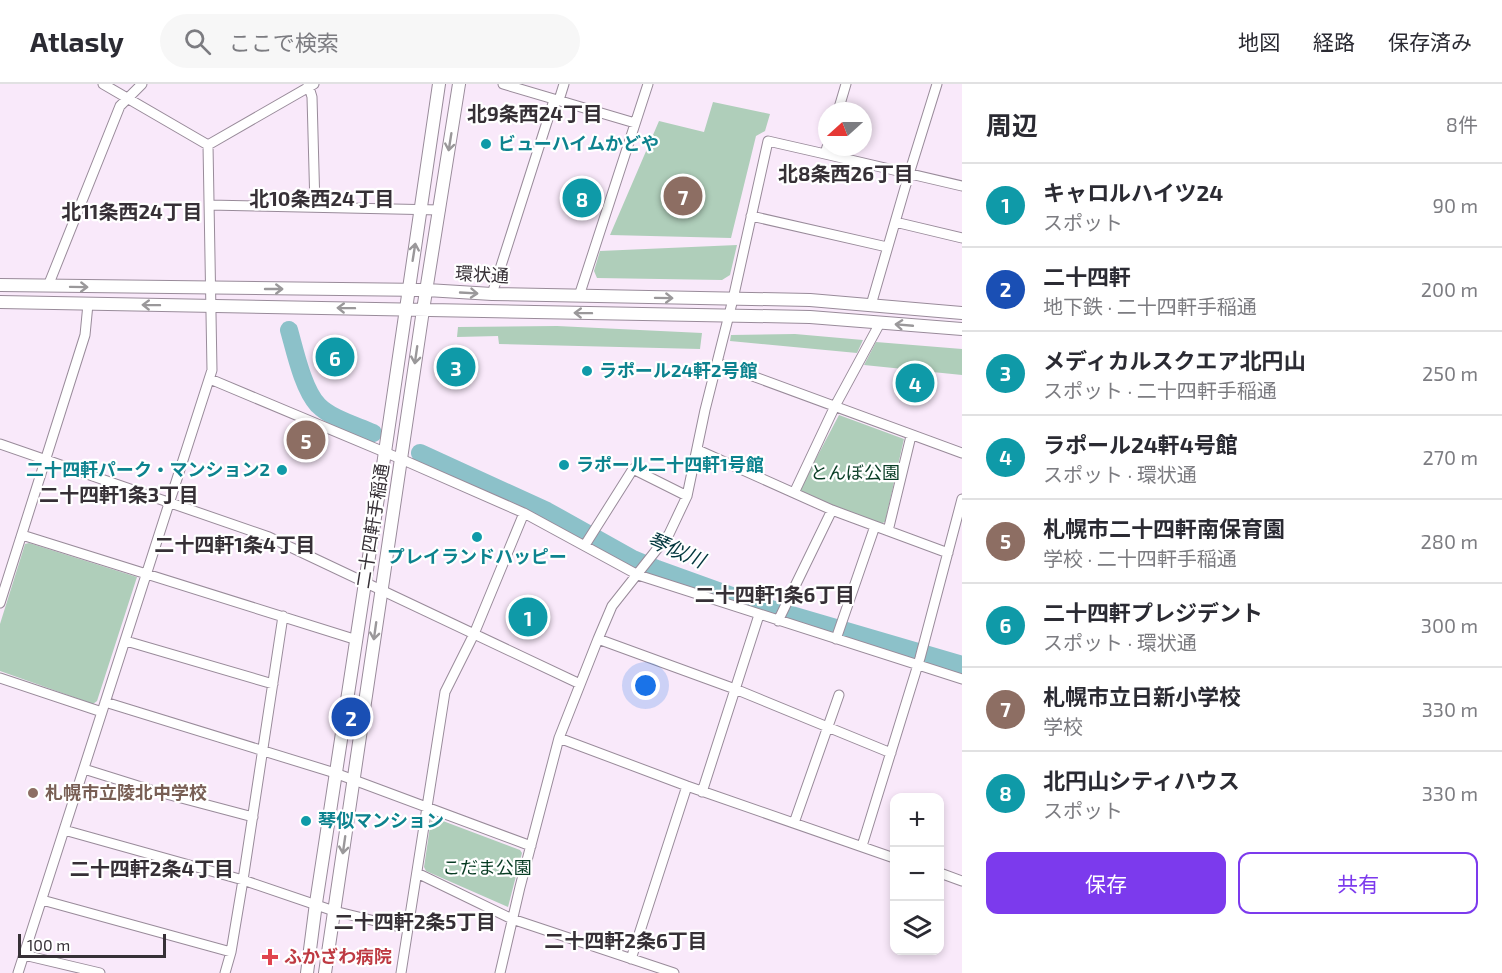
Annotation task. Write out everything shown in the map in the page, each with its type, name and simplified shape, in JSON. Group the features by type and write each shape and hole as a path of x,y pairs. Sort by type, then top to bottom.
{"street":[{"path":"103,84 208,145"},
{"path":"48,286 120,106 142,84"},
{"name":"二十四軒手稲通","path":"307,973 439,84"},
{"name":"二十四軒手稲通","path":"325,973 423,310 459,84"},
{"path":"503,84 635,123"},
{"path":"492,294 564,84"},
{"path":"579,296 648,84"},
{"path":"841,102 846,84"},
{"path":"871,305 938,84"},
{"path":"208,145 311,85 315,207"},
{"path":"500,973 559,738 580,684 612,606 669,534 687,496 768,141 818,149"},
{"path":"18,973 126,641 168,503 210,379 212,370 208,145"},
{"path":"847,156 962,186"},
{"path":"209,205 440,210"},
{"path":"751,216 887,247"},
{"path":"895,222 962,238"},
{"name":"環状通","path":"0,285 427,290 492,294 810,300 962,313"},
{"name":"環状通","path":"0,302 810,317 962,329"},
{"path":"0,603 85,335 88,304"},
{"path":"794,493 835,406 880,323"},
{"path":"717,363 962,453"},
{"path":"210,379 386,452 524,513 587,543 639,573 759,615 779,618 919,662 962,679"},
{"path":"888,531 911,436"},
{"path":"0,444 269,537 381,592 580,684"},
{"path":"698,450 832,510 948,553"},
{"path":"587,543 633,469 687,496"},
{"path":"862,846 924,646 962,500"},
{"path":"779,618 832,510"},
{"path":"401,973 445,692 474,634 524,513"},
{"path":"837,636 874,526"},
{"path":"22,535 357,640"},
{"path":"702,792 759,615"},
{"path":"225,973 231,952 264,751 282,616"},
{"path":"598,639 735,689 891,753"},
{"path":"126,641 273,684"},
{"path":"0,678 102,712"},
{"path":"794,823 839,695"},
{"path":"105,702 335,773 531,846"},
{"path":"559,738 702,792 890,856"},
{"path":"84,769 151,790 253,817"},
{"path":"631,958 687,786"},
{"path":"64,830 243,880 334,911 408,928"},
{"path":"417,873 512,919 674,973"},
{"path":"944,875 962,881"},
{"path":"42,900 231,952"},
{"path":"24,955 100,973"}],"green space":[{"path":"713,102 770,114 765,131 756,136 731,238 610,235 659,121 704,132"},
{"path":"737,245 730,275 722,280 597,278 594,271 600,251"},
{"path":"557,326 702,333 700,349 499,344 498,336 457,337 458,327"},
{"path":"795,334 863,340 857,353 730,341 731,335"},
{"path":"876,342 962,349 962,375 864,365"},
{"name":"とんぼ公園","path":"839,415 904,439 885,522 880,524 831,507 799,491"},
{"path":"29,543 137,577 97,701 93,704 0,671 0,624 25,544"},
{"name":"こだま公園","path":"435,818 520,850 522,853 508,907 426,871 424,867 431,820"}],"waterway":[{"name":"琴似川","path":"289,330 304,380 318,405 337,418 373,433"},
{"name":"琴似川","path":"420,453 547,511 633,559 657,569 754,604 962,665"}],"place":[{"name":"ビューハイムかどや","path":"486,144"},
{"name":"札幌市立日新小学校","path":"683,196"},
{"name":"北円山シティハウス","path":"582,198"},
{"name":"二十四軒プレジデント","path":"335,357"},
{"name":"メディカルスクエア北円山","path":"456,367"},
{"name":"ラポール24軒2号館","path":"587,371"},
{"name":"ラポール24軒4号館","path":"915,383"},
{"name":"札幌市二十四軒南保育園","path":"306,440"},
{"name":"ラポール二十四軒1号館","path":"564,465"},
{"name":"二十四軒パーク・マンション2","path":"282,470"},
{"name":"プレイランドハッピー","path":"477,537"},
{"name":"キャロルハイツ24","path":"528,617"},
{"name":"二十四軒","path":"351,717"},
{"name":"札幌市立陵北中学校","path":"33,793"},
{"name":"琴似マンション","path":"306,821"},
{"name":"ふかざわ病院","path":"270,957"}],"district":[{"name":"北9条西24丁目","path":"535,114"},
{"name":"北8条西26丁目","path":"846,174"},
{"name":"北10条西24丁目","path":"322,199"},
{"name":"北11条西24丁目","path":"132,212"},
{"name":"二十四軒1条3丁目","path":"119,495"},
{"name":"二十四軒1条4丁目","path":"235,545"},
{"name":"二十四軒1条6丁目","path":"775,595"},
{"name":"二十四軒2条4丁目","path":"152,869"},
{"name":"二十四軒2条5丁目","path":"415,922"},
{"name":"二十四軒2条6丁目","path":"626,941"}]}
